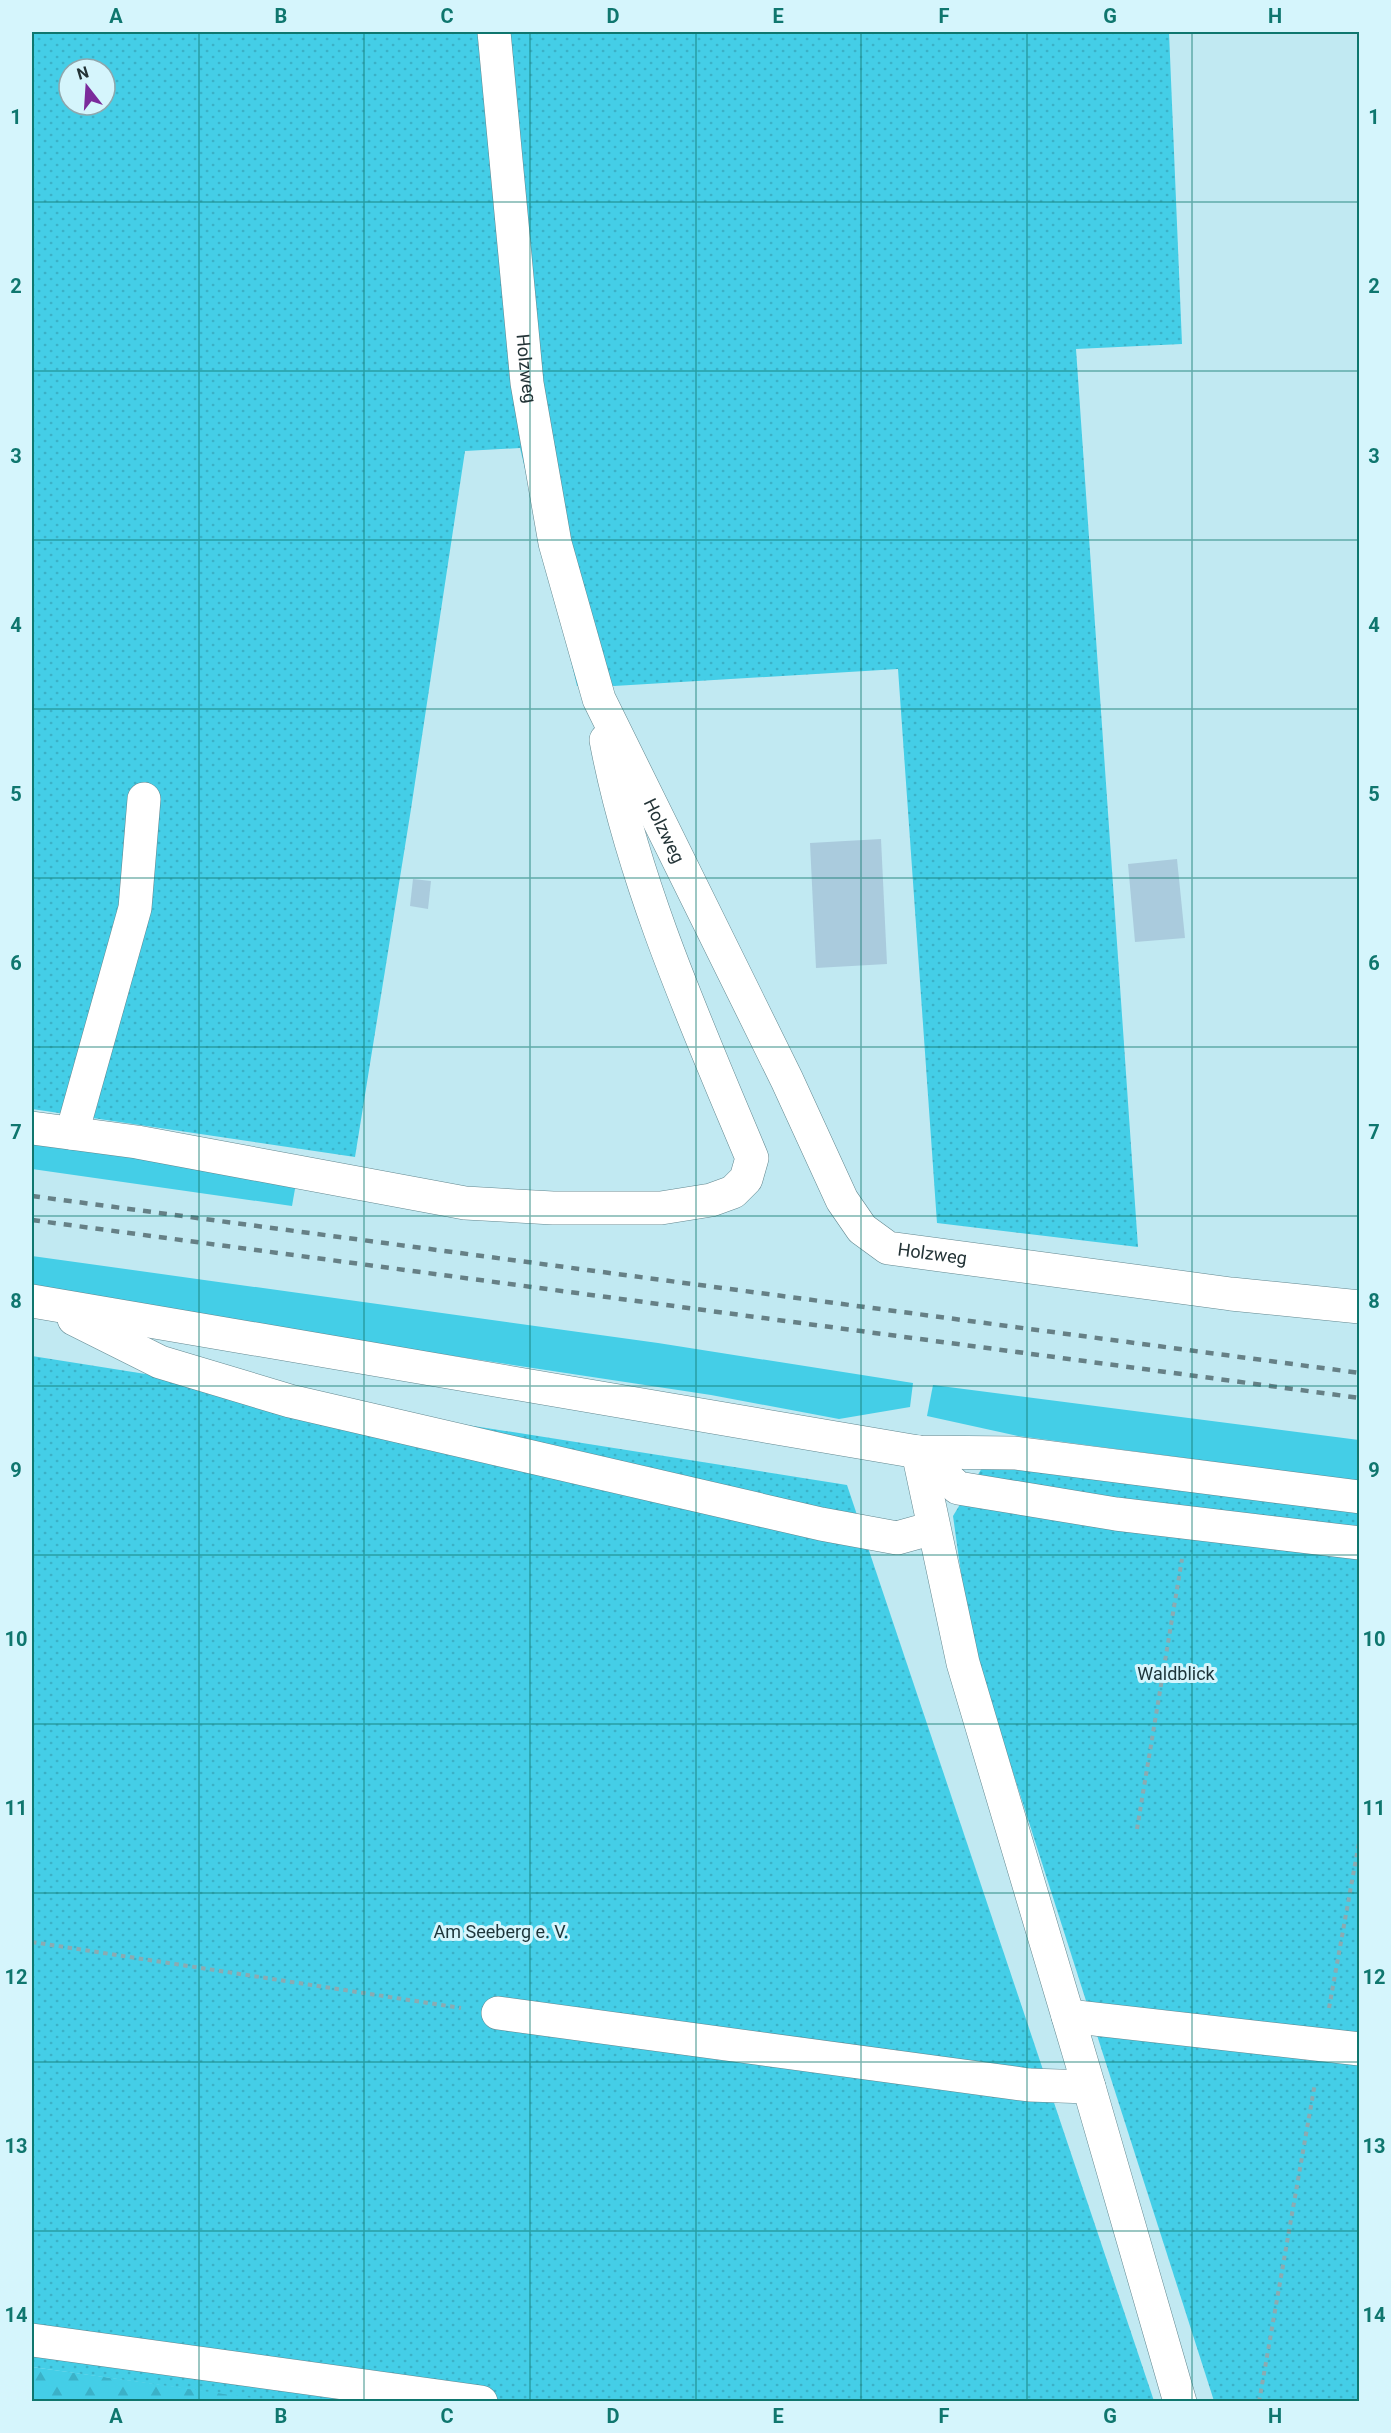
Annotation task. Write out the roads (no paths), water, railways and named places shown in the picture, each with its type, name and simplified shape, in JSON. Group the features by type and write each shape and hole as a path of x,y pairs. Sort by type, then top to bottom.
{"street":[{"name":"Holzweg","path":"494,32 526,383 555,543 599,699 787,1080 842,1200 862,1229 888,1248 1231,1294 1359,1307"},
{"path":"32,1128 137,1142 465,1203 553,1208 661,1208 711,1200 733,1192 746,1179 752,1158 672,966 616,790 599,699"},
{"path":"72,1133 135,908 144,799"},
{"path":"37,1302 918,1452 1015,1453 1359,1497"},
{"path":"37,1302 160,1362 290,1401 821,1524 897,1538 933,1528"},
{"path":"918,1452 958,1488 1116,1515 1359,1543"},
{"path":"918,1452 963,1663 1089,2087 1179,2402"},
{"path":"498,2013 1029,2085 1089,2087"},
{"path":"1068,2016 1359,2049"},
{"path":"32,2340 481,2402"}],"railway":[{"path":"32,1196 1360,1373"},
{"path":"32,1220 1360,1398"}],"park label":[{"name":"Waldblick","path":"1176,1674"},
{"name":"Am Seeberg e. V.","path":"501,1932"}]}
